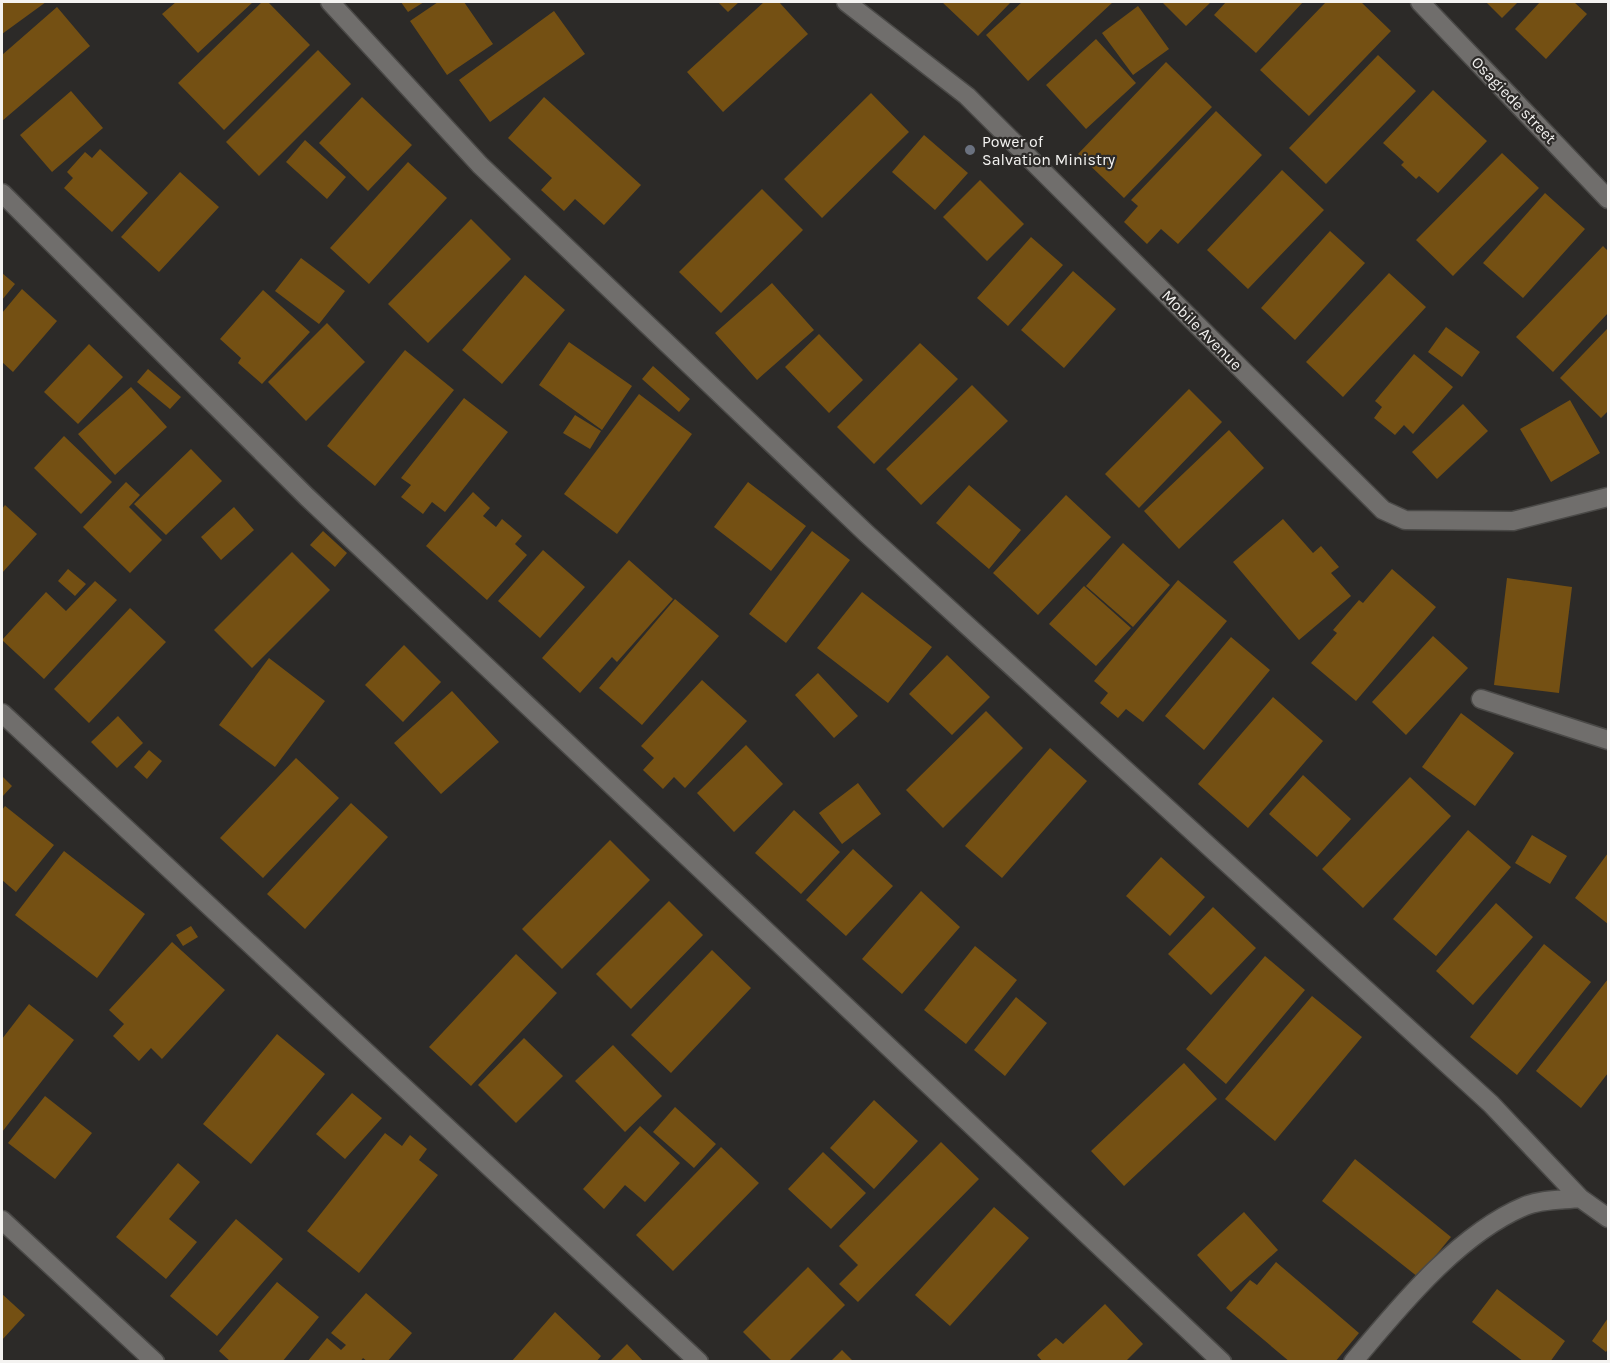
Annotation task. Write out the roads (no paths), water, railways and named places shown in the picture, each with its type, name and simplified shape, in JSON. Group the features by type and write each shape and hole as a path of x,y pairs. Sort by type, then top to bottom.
{"street":[{"path":"330,2 480,165 876,542 1491,1104 1580,1198 1608,1218"},
{"name":"Mobile Avenue","path":"846,2 967,96 1383,510 1405,520 1513,521 1608,497"},
{"name":"Osagiede street","path":"1420,2 1608,199"},
{"path":"2,193 307,497 1222,1362"},
{"path":"1481,699 1608,740"},
{"path":"2,713 699,1362"},
{"path":"1353,1362 1398,1308 1472,1238 1527,1205 1580,1198"},
{"path":"2,1220 155,1362"}],"place":[{"name":"Power of Salvation Ministry","path":"970,150"}]}
